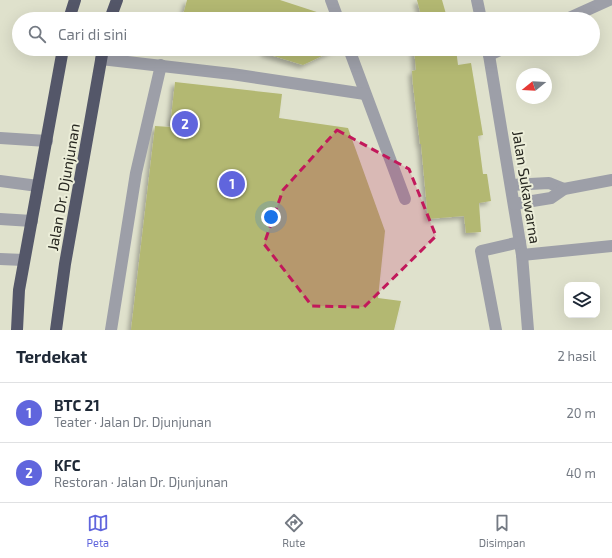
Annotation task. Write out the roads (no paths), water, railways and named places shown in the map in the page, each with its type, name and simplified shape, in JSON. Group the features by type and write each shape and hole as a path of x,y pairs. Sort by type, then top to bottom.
{"highway":[{"path":"71,12 75,0"},
{"path":"113,12 117,0"},
{"name":"Jalan Dr. Djunjunan","path":"17,330 19,290 62,56"},
{"name":"Jalan Dr. Djunjunan","path":"56,330 65,264 102,56"}],"street":[{"path":"331,0 335,12"},
{"path":"477,0 480,12"},
{"path":"583,12 609,0"},
{"path":"112,56 161,66 232,74 365,94"},
{"path":"351,56 405,199"},
{"name":"Jalan Sukawarna","path":"490,56 522,255 528,330"},
{"path":"111,330 136,173 161,66"},
{"path":"0,138 47,141"},
{"path":"514,204 551,198 564,189 612,180"},
{"path":"0,181 38,186"},
{"path":"511,185 549,183 564,189"},
{"path":"0,218 32,221"},
{"path":"496,330 481,251 520,242"},
{"path":"522,255 612,246"},
{"path":"0,259 24,260"}],"place":[{"name":"KFC","path":"185,124"},
{"name":"BTC 21","path":"232,184"}]}
